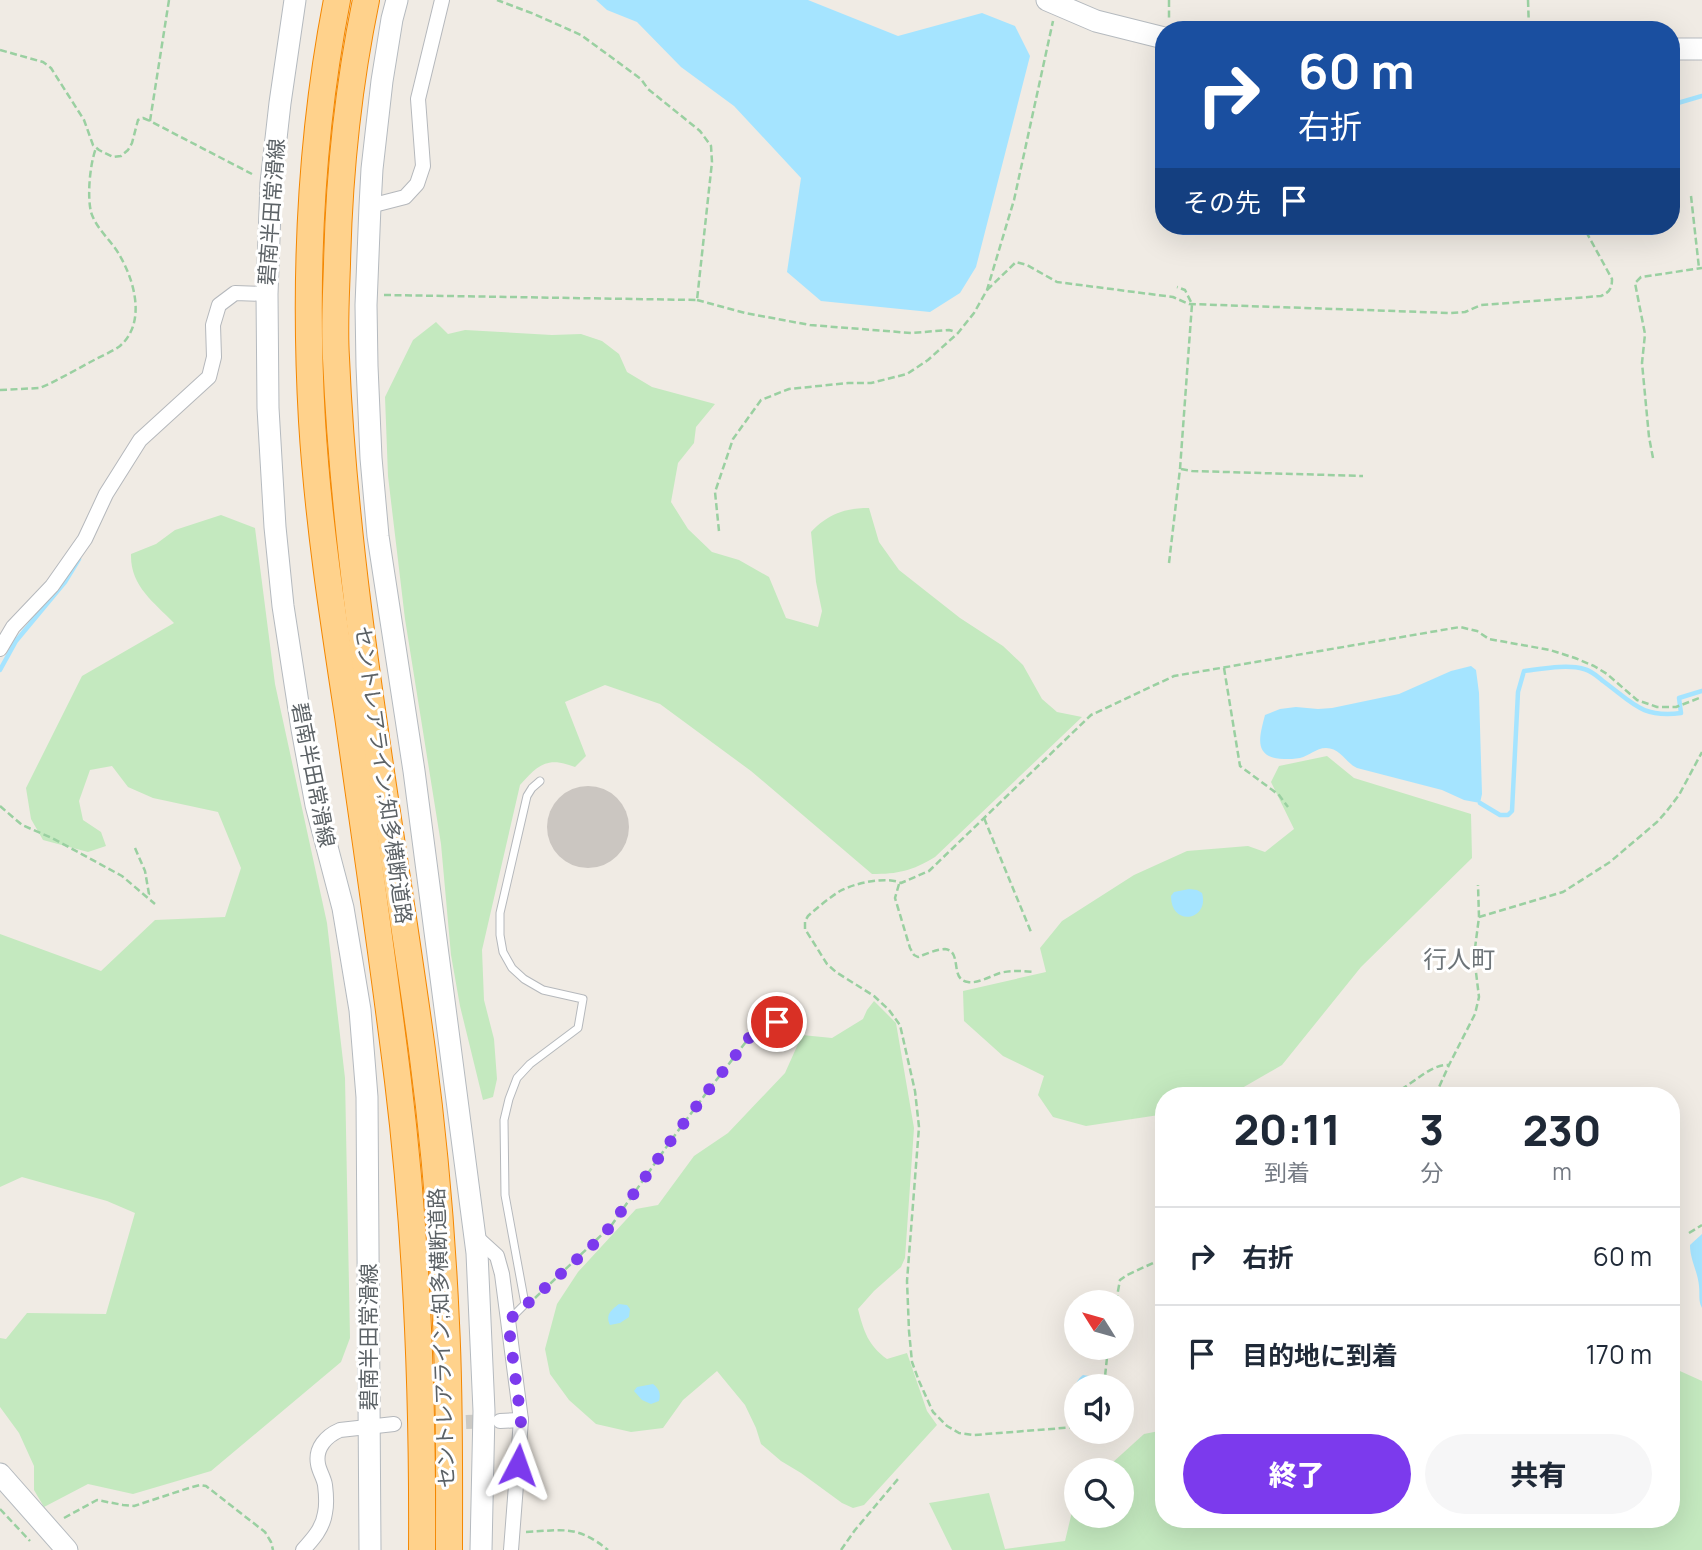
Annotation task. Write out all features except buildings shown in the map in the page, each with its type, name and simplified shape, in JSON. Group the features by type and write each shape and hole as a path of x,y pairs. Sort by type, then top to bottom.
{"highway":[{"name":"セントレアライン;知多横断道路","path":"337,0 324,81 310,224 308,294 312,423 327,573 400,1097 414,1243 421,1373 422,1550"},
{"name":"セントレアライン;知多横断道路","path":"366,0 350,92 343,158 338,225 336,357 344,471 368,685 422,1054 440,1217 450,1440 449,1550"}],"main road":[{"name":"碧南半田常滑線","path":"295,0 271,183 267,294 268,408 283,606 314,793 343,908 360,1010 367,1097 370,1550"},
{"path":"1052,2 1096,21 1155,28"},
{"path":"394,10 382,81 372,169 367,260 367,366 371,458 378,536 414,771 477,1253 484,1411 481,1550"},
{"path":"1680,49 1702,49"},
{"path":"0,1474 67,1550"}],"street":[{"path":"370,206 405,197 417,184 423,166 418,99 442,0"},
{"path":"0,649 13,627 52,586 85,540 106,494 140,440 209,377 214,357 213,325 219,305 235,293 267,294"},
{"path":"475,1237 497,1256 502,1274 521,1420 511,1550"},
{"path":"500,1421 521,1420"},
{"path":"303,1550 315,1536 325,1513 325,1483 318,1465 320,1447 332,1434 340,1430 394,1424"}],"lane":[{"path":"508,1321 525,1304 505,1195 504,1120 509,1098 517,1078 530,1064 578,1028 583,999 543,990 524,979 512,968 503,951 500,913 527,796 540,781"}],"path":[{"path":"150,121 169,0"},
{"path":"496,0 581,35 640,79 648,89 700,131 711,146 712,162 697,300"},
{"path":"1167,21 1168,0"},
{"path":"1528,0 1529,21"},
{"path":"719,531 715,492 733,439 761,400 789,389 871,383 907,374 928,360 958,333 974,313 987,290 1014,200 1052,2"},
{"path":"0,50 43,62 51,68 84,120 93,145 113,157 121,156 128,150 138,121 143,118 271,183"},
{"path":"0,390 40,388 49,384 119,346 133,327 136,317 135,298 128,274 121,257 103,234 91,212 89,198 92,160 96,148"},
{"path":"1653,458 1642,363 1645,334 1635,284 1641,277 1700,268 1691,196"},
{"path":"987,290 1016,262 1027,265 1057,282 1173,297 1192,304 1465,312 1495,303 1601,296 1608,293 1612,287 1612,279 1588,235"},
{"path":"1169,563 1180,468 1192,304 1185,290 1177,286"},
{"path":"384,295 697,300 745,313 810,325 911,332 949,330 958,333"},
{"path":"1180,468 1192,471 1363,476"},
{"path":"1064,1428 974,1435 959,1433 933,1412 912,1362 909,1331 907,1281 919,1127 915,1091 900,1025 874,996 835,972 827,964 805,929 805,921 816,908 842,890 870,882 894,880 901,883 929,870 1091,715 1174,676 1460,626 1477,631 1489,639 1550,650 1575,658 1607,674 1637,700 1657,708 1676,707 1702,697"},
{"path":"1224,668 1240,766 1279,795 1288,807"},
{"path":"1479,917 1563,892 1609,862 1666,812 1679,795 1702,752"},
{"path":"0,806 22,825 122,876 155,904"},
{"path":"984,817 1031,932"},
{"path":"135,848 145,871 149,894 146,897"},
{"path":"899,882 895,898 910,948 915,956 942,949 950,950 954,954 958,976 970,983 1003,972 1034,972"},
{"path":"1440,1087 1475,1014 1479,997 1474,956 1479,917 1478,885"},
{"path":"525,1304 611,1226 672,1139 749,1038 770,1022 786,1027"},
{"path":"1406,1087 1432,1070 1449,1065"},
{"path":"1689,1233 1702,1225"},
{"path":"1118,1290 1120,1280 1155,1262"},
{"path":"841,1550 898,1479"},
{"path":"48,1528 97,1500 134,1506 200,1485 206,1486 265,1532 273,1550"},
{"path":"0,1509 30,1541"},
{"path":"513,1533 566,1530 582,1533 608,1550"}],"green space":[{"path":"436,322 448,334 465,330 581,334 602,341 619,354 627,372 652,387 715,404 696,427 694,443 678,463 671,502 688,529 712,552 739,560 769,577 786,618 818,627 822,611 811,532 837,513 869,508 879,542 899,570 960,618 1003,646 1023,665 1042,699 1057,712 1082,717 935,857 905,871 872,874 751,771 660,704 605,685 565,702 586,756 575,767 557,762 544,764 520,785 482,950 484,1000 494,1039 497,1079 493,1097 483,1100 460,1006 451,955 441,844 405,619 388,476 385,397 413,340"},
{"path":"221,515 255,528 275,684 327,923 345,1078 350,1338 341,1362 211,1471 133,1494 88,1484 44,1507 34,1490 34,1466 19,1433 0,1407 0,1338 6,1339 27,1313 106,1314 135,1213 107,1201 22,1177 0,1187 0,934 101,971 155,920 225,917 241,868 218,812 153,798 128,787 112,766 90,770 79,801 83,820 101,832 106,846 88,852 43,840 31,819 26,788 82,676 174,623 139,584 134,575 131,554 156,544 175,530"},
{"path":"1327,756 1354,778 1471,814 1472,858 1361,967 1282,1065 1244,1087 1155,1087 1155,1115 1086,1126 1053,1117 1038,1095 1044,1076 1003,1056 964,1021 963,991 1046,972 1040,948 1062,921 1134,875 1187,851 1248,846 1265,852 1294,829 1271,782 1279,766"},
{"path":"874,1001 896,1023 914,1128 905,1258 901,1267 858,1309 862,1325 875,1349 887,1359 907,1353 927,1411 937,1425 864,1505 853,1508 781,1461 761,1444 745,1405 717,1371 683,1400 663,1428 631,1432 596,1424 569,1400 550,1374 545,1349 557,1304 578,1272 636,1209 658,1205 694,1156 728,1133 785,1073 802,1035 832,1038 863,1019"},
{"path":"1680,1371 1702,1381 1702,1550 952,1550 929,1503 989,1493 1005,1549 1065,1541 1068,1528 1134,1528 1134,1458 1118,1458 1144,1434 1155,1432 1155,1528 1680,1528"}],"water":[{"path":"596,0 808,0 898,36 982,13 1015,26 1030,56 976,267 960,293 930,312 821,301 787,272 801,178 734,106 681,67 637,22 607,10"},
{"path":"1471,666 1476,670 1479,693 1480,803 1464,800 1442,790 1357,768 1331,749 1319,749 1300,758 1284,759 1274,758 1263,751 1260,739 1265,715 1280,709 1332,708 1399,694 1451,671"},
{"path":"1189,889 1202,893 1203,902 1201,909 1190,917 1177,913 1171,896 1174,892"},
{"path":"1702,1234 1702,1308 1690,1245"},
{"path":"619,1304 627,1305 630,1309 629,1317 610,1325 610,1313"},
{"path":"653,1384 659,1391 660,1398 651,1404 642,1400 634,1391 637,1387"}],"waterway":[{"path":"1680,102 1702,96"},
{"path":"0,670 16,641 65,582 79,559"},
{"path":"1480,803 1500,815 1508,815 1512,811 1518,692 1524,671 1562,667 1587,670 1638,707 1656,713 1681,713 1679,698 1702,691"}],"tunnel":[{"path":"445,1423 491,1421"}],"district":[{"name":"行人町","path":"1459,960"}],"route":[{"path":"518,1465 521,1420 508,1321 611,1226 672,1139 749,1038 770,1022 777,1022"}]}
